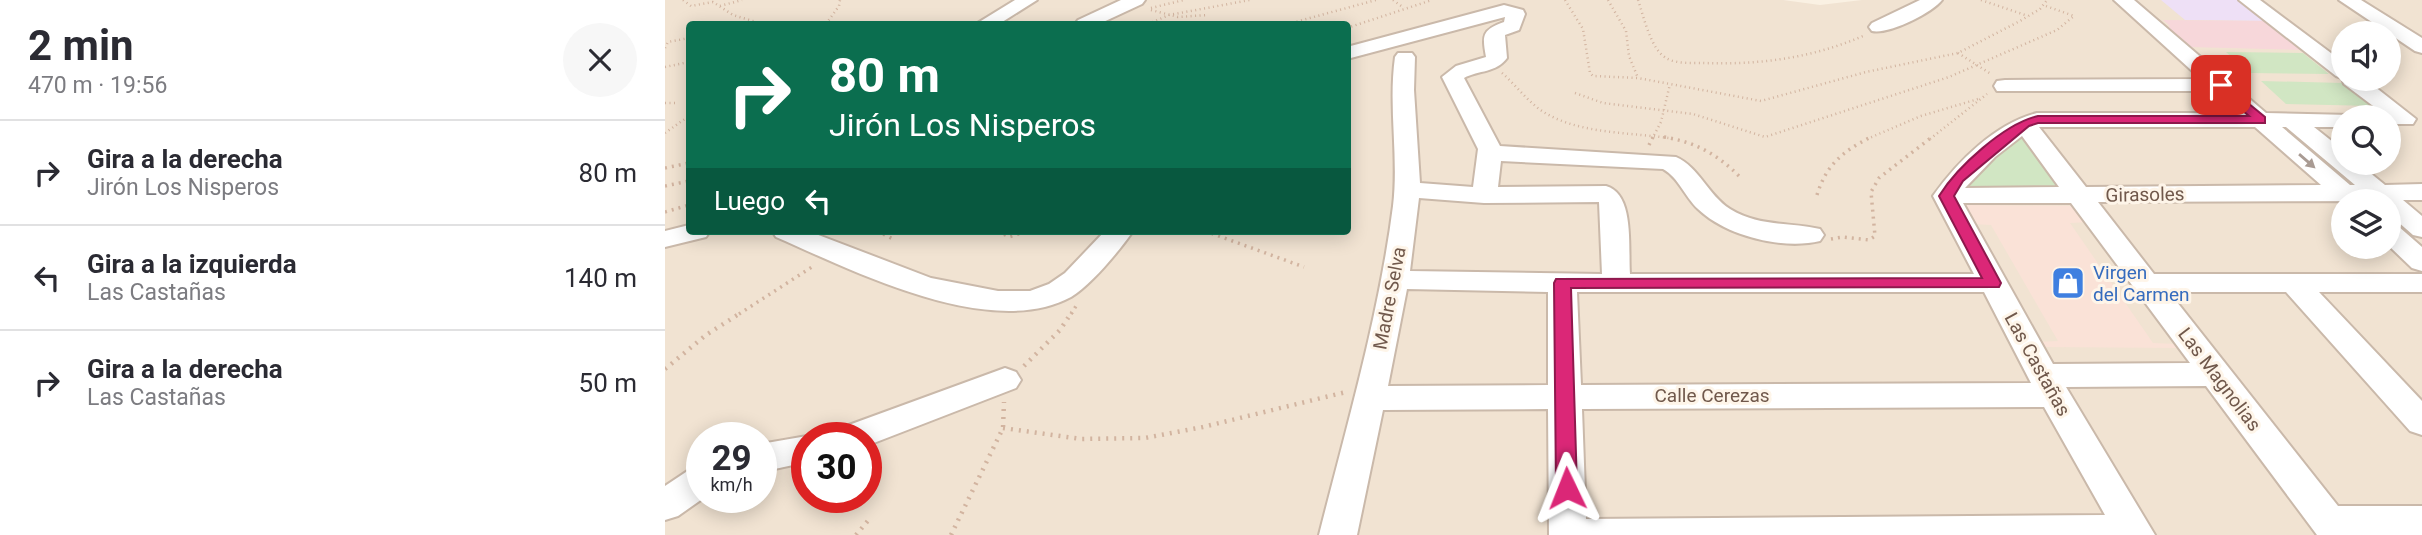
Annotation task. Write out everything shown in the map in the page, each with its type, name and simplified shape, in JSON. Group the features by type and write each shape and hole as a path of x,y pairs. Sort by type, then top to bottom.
{"street":[{"path":"1879,27 1914,12 1933,0"},
{"path":"2123,0 2339,189"},
{"path":"2248,0 2331,63"},
{"path":"2347,0 2422,47"},
{"path":"991,21 1026,1"},
{"path":"1091,21 1128,1"},
{"path":"1351,52 1504,12 1515,14 1512,26 1495,32 1493,36 1497,58 1488,65 1465,69 1453,77 1491,153 1485,195"},
{"name":"Madre Selva","path":"1338,535 1395,279 1407,190 1408,141 1401,80 1405,57"},
{"path":"2005,86 2221,85"},
{"path":"2368,91 2405,119"},
{"path":"1947,196 1957,179 2024,124 2052,119 2331,120"},
{"path":"2292,120 2331,153"},
{"name":"Las Magnolias","path":"2024,124 2334,528"},
{"path":"1491,153 1646,161 1677,166 1717,213 1737,224 1766,233 1811,235"},
{"path":"2358,175 2375,189"},
{"path":"1407,190 1485,195 1606,194 1613,202 1616,283"},
{"path":"2401,192 2422,192"},
{"name":"Girasoles","path":"1947,196 2331,197"},
{"name":"Las Castañas","path":"1947,196 2049,386 2135,533"},
{"path":"2401,211 2422,229"},
{"path":"665,239 686,234"},
{"path":"794,235 906,280 969,298 1026,303 1060,291 1116,235"},
{"path":"2401,243 2422,262"},
{"path":"1395,279 1562,283 1993,283"},
{"path":"1562,283 1568,535 2135,533"},
{"path":"2147,283 2422,283"},
{"path":"2294,284 2422,422"},
{"name":"Calle Cerezas","path":"1371,392 1564,395 2049,386 2217,374"},
{"path":"882,427 1005,380"},
{"path":"665,505 686,491"},
{"path":"2334,528 2422,521"}],"path":[{"path":"683,0 691,6 713,2 733,15 753,21"},
{"path":"720,6 742,0"},
{"path":"828,21 840,0"},
{"path":"1155,21 1169,15 1250,0"},
{"path":"1298,21 1376,0"},
{"path":"1393,0 1404,8"},
{"path":"1351,27 1432,0"},
{"path":"1565,0 1583,29 1590,73 1601,78 1638,78 1761,101 1821,83 1958,52 2028,16 2047,0"},
{"path":"1608,0 1626,31 1629,56 1638,78"},
{"path":"1638,0 1658,48 1664,57 1675,61 1738,65 1765,63 1840,46 1879,27"},
{"path":"1981,0 2028,16"},
{"path":"1128,1 1169,15 1207,15"},
{"path":"1575,93 1587,99 1611,104 1663,109 1711,119 1743,134 1765,137 1949,77 2057,30 2074,16 2043,5"},
{"path":"665,48 668,42 686,39"},
{"path":"665,67 686,63"},
{"path":"1488,65 1504,74 1529,103 1548,115 1589,128 1655,135 1710,151 1727,161 1739,176"},
{"path":"1646,161 1670,84"},
{"path":"1817,195 1831,164 1843,153 1888,129 1978,99 2005,86"},
{"path":"1811,235 1833,240 1843,237 1869,240 1875,236 1871,192 1879,178 1938,134 1978,99"},
{"path":"665,103 675,103"},
{"path":"665,133 686,118"},
{"path":"665,168 686,164"},
{"path":"665,186 686,182"},
{"path":"665,212 686,206"},
{"path":"885,235 893,239"},
{"path":"1216,235 1304,267"},
{"path":"665,369 706,335 837,253"},
{"path":"951,535 1003,428 1005,380 1060,330 1082,298 1087,265"},
{"path":"1003,428 1081,439 1145,438 1371,392"},
{"path":"856,535 871,517"}],"shaded area":[{"path":"665,0 1783,0 1820,5 1862,0 2422,0 2422,535 665,535"},
{"path":"2161,0 2240,0 2269,21 2185,20"},
{"path":"2163,20 2269,21 2304,50 2188,47 2165,28 2170,26"},
{"name":"Virgen del Carmen","path":"1961,205 2076,206 2088,222 2070,223 2153,343 2177,344 2181,348 2041,347 2038,342 2058,341 1991,225 1972,224"}],"green space":[{"path":"2226,52 2303,53 2329,74 2249,73"},
{"path":"2261,81 2331,83 2331,91 2354,91 2372,105 2331,105 2286,104"},
{"path":"2024,131 2072,191 1956,193 1957,187"}],"place":[{"name":"Virgen del Carmen","path":"2068,283"}],"route":[{"path":"1567,488 1562,283 1993,283 1947,196 1957,179 2024,124 2038,120 2261,120 2221,85"}]}
